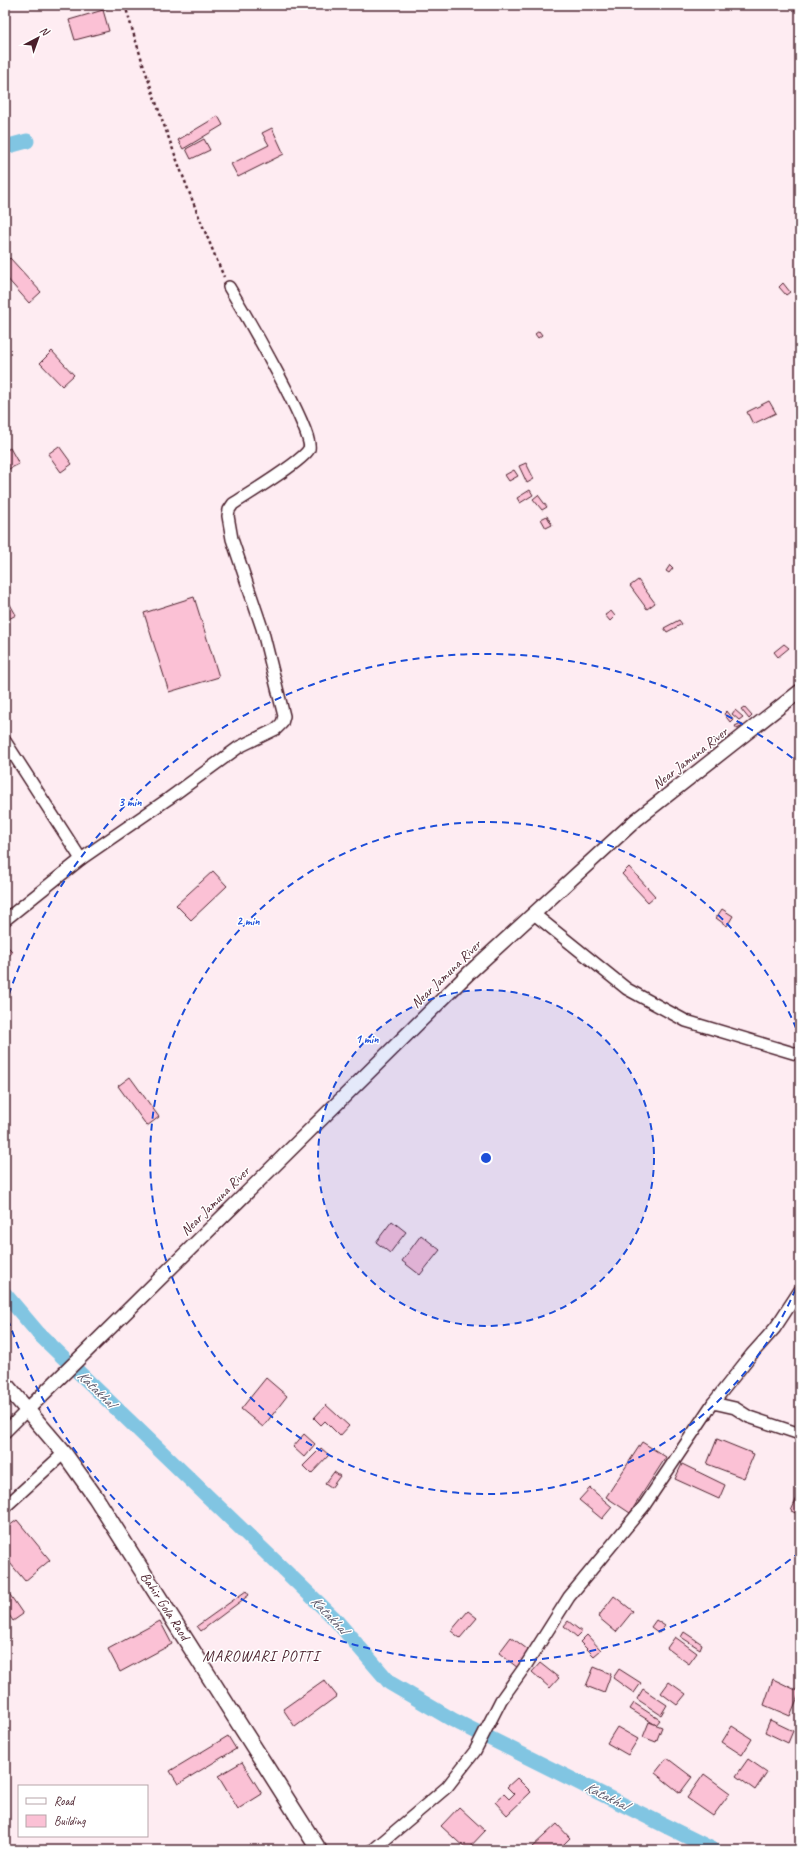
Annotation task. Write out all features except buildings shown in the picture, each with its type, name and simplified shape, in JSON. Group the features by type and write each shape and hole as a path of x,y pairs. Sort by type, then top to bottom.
{"main road":[{"name":"Bahir Gola Raod","path":"5,1384 64,1453 96,1498 164,1603 319,1850"}],"street":[{"path":"5,920 81,859 168,799 239,747 276,729 282,723 284,716 262,628 232,538 228,516 229,510 233,504 292,465 309,451 310,446 304,427 265,349 229,287"},
{"name":"Near Jamuna River","path":"27,1410 463,979 636,820 800,692"},
{"path":"5,741 81,859"},
{"path":"534,914 627,989 686,1021 800,1055"},
{"path":"373,1850 447,1787 475,1751 501,1700 526,1665 569,1597 644,1506 713,1403 775,1328 800,1290"},
{"path":"713,1403 735,1408 749,1417 800,1434"},
{"path":"5,1432 27,1410"},
{"path":"5,1507 64,1453"}],"path":[{"path":"125,5 142,63 188,192 229,287"}],"waterway":[{"path":"5,147 27,141"},
{"name":"Katakhal","path":"5,1294 39,1334 334,1618 390,1683 453,1720 714,1850"}],"district":[{"name":"MAROWARI POTTI","path":"261,1656"}]}
